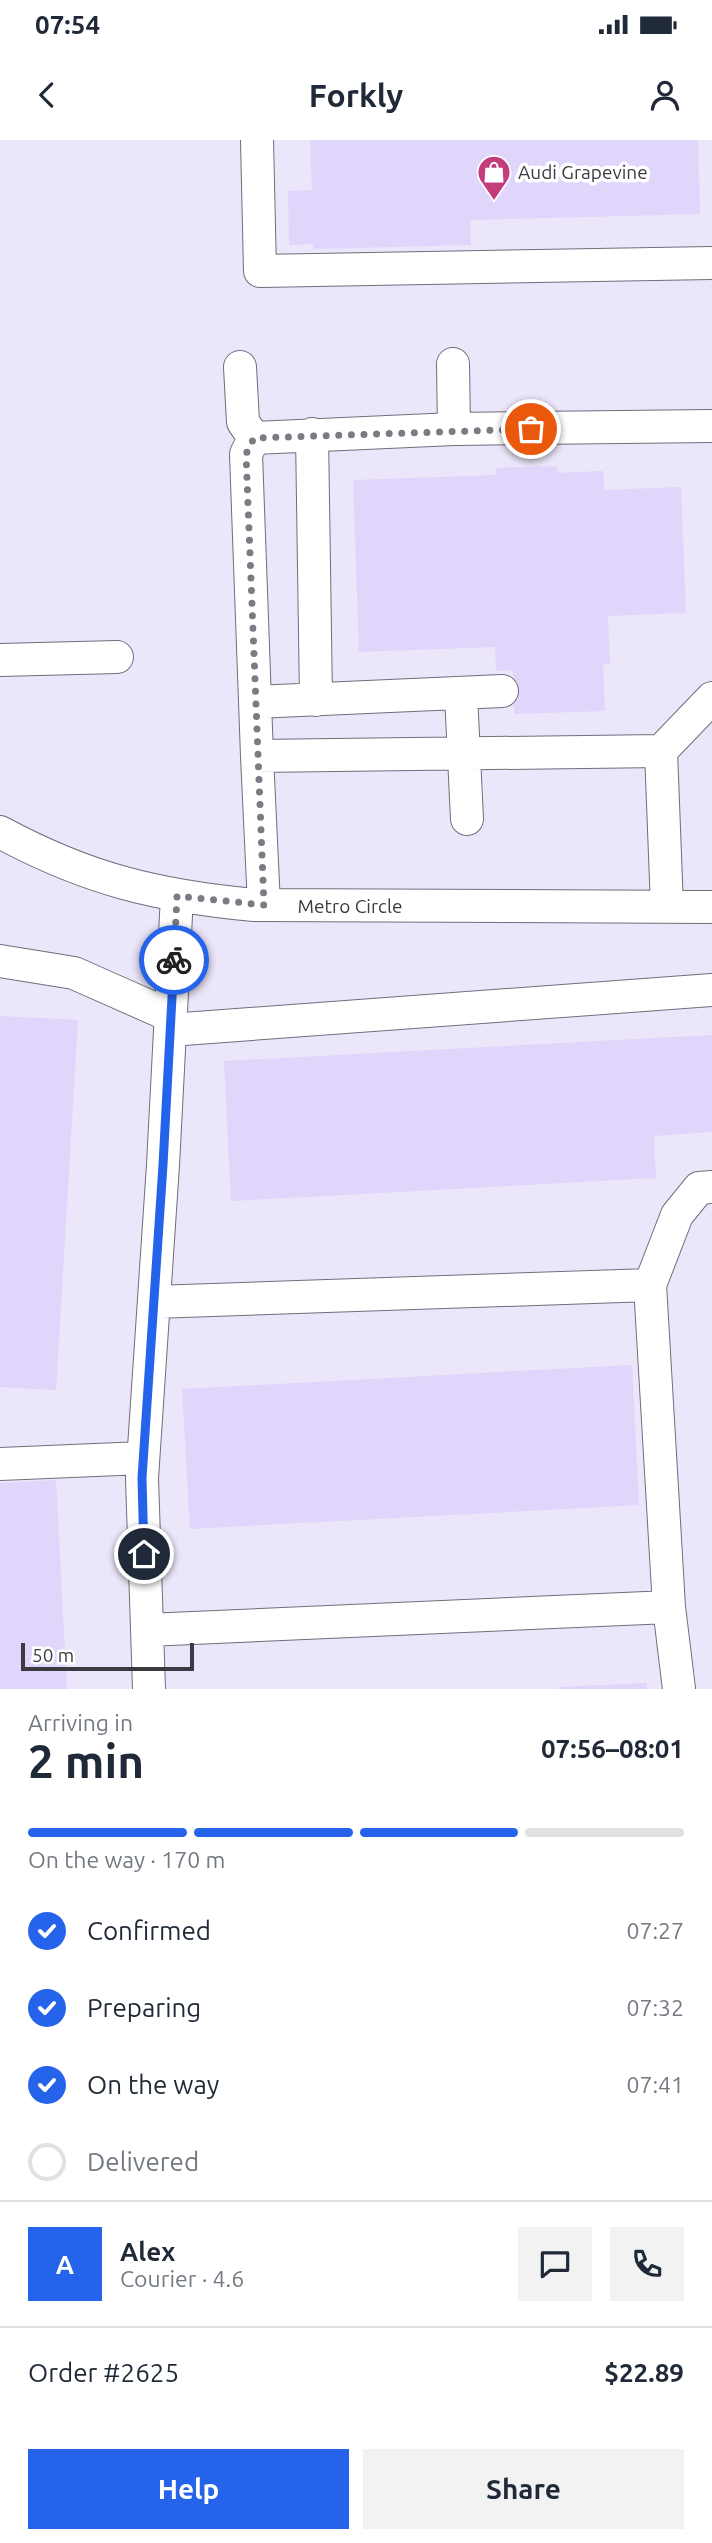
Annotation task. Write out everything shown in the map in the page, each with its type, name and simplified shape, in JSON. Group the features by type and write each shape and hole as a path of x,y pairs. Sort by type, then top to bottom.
{"street":[{"path":"257,140 260,271 712,263"},
{"path":"453,364 454,429"},
{"path":"240,367 243,422 254,438"},
{"path":"254,438 454,429 712,426"},
{"path":"312,434 316,700"},
{"path":"254,438 246,454 264,905"},
{"path":"0,660 117,657"},
{"path":"255,702 502,691"},
{"path":"461,694 467,819"},
{"path":"257,756 661,751 712,698"},
{"path":"661,751 667,907"},
{"name":"Metro Circle","path":"0,832 44,856 93,875 177,896 264,905 712,907"},
{"path":"149,1689 142,1478 177,896"},
{"path":"0,961 74,973 171,1023 712,990"},
{"path":"679,1689 669,1607 650,1285 677,1215 699,1188 712,1187"},
{"path":"154,1301 650,1285"},
{"path":"0,1464 144,1458"},
{"path":"147,1630 669,1607"}],"shaded area":[{"path":"0,140 712,140 712,1689 0,1689"}],"building":[{"name":"Audi Grapevine","path":"310,140 698,140 700,214 470,220 471,245 313,249 313,244 289,245 288,191 312,190"},
{"path":"557,466 558,473 603,471 604,490 681,487 686,613 608,616 610,664 603,664 605,711 514,714 513,670 496,671 495,647 359,652 353,480 496,475 496,468"},
{"path":"0,1016 78,1020 56,1390 0,1387"},
{"path":"712,1035 712,1132 654,1136 656,1178 231,1201 224,1061"},
{"path":"632,1365 639,1505 190,1529 182,1389"},
{"path":"56,1480 67,1689 0,1689 0,1483"},
{"path":"647,1683 647,1689 559,1689 559,1687"}],"way so far":[{"path":"174,960 177,896 264,905 246,454 249,444 254,438 312,434 531,429"}],"place":[{"name":"Audi Grapevine","path":"494,202"}],"route":[{"path":"144,1554 142,1478 174,960"}]}
